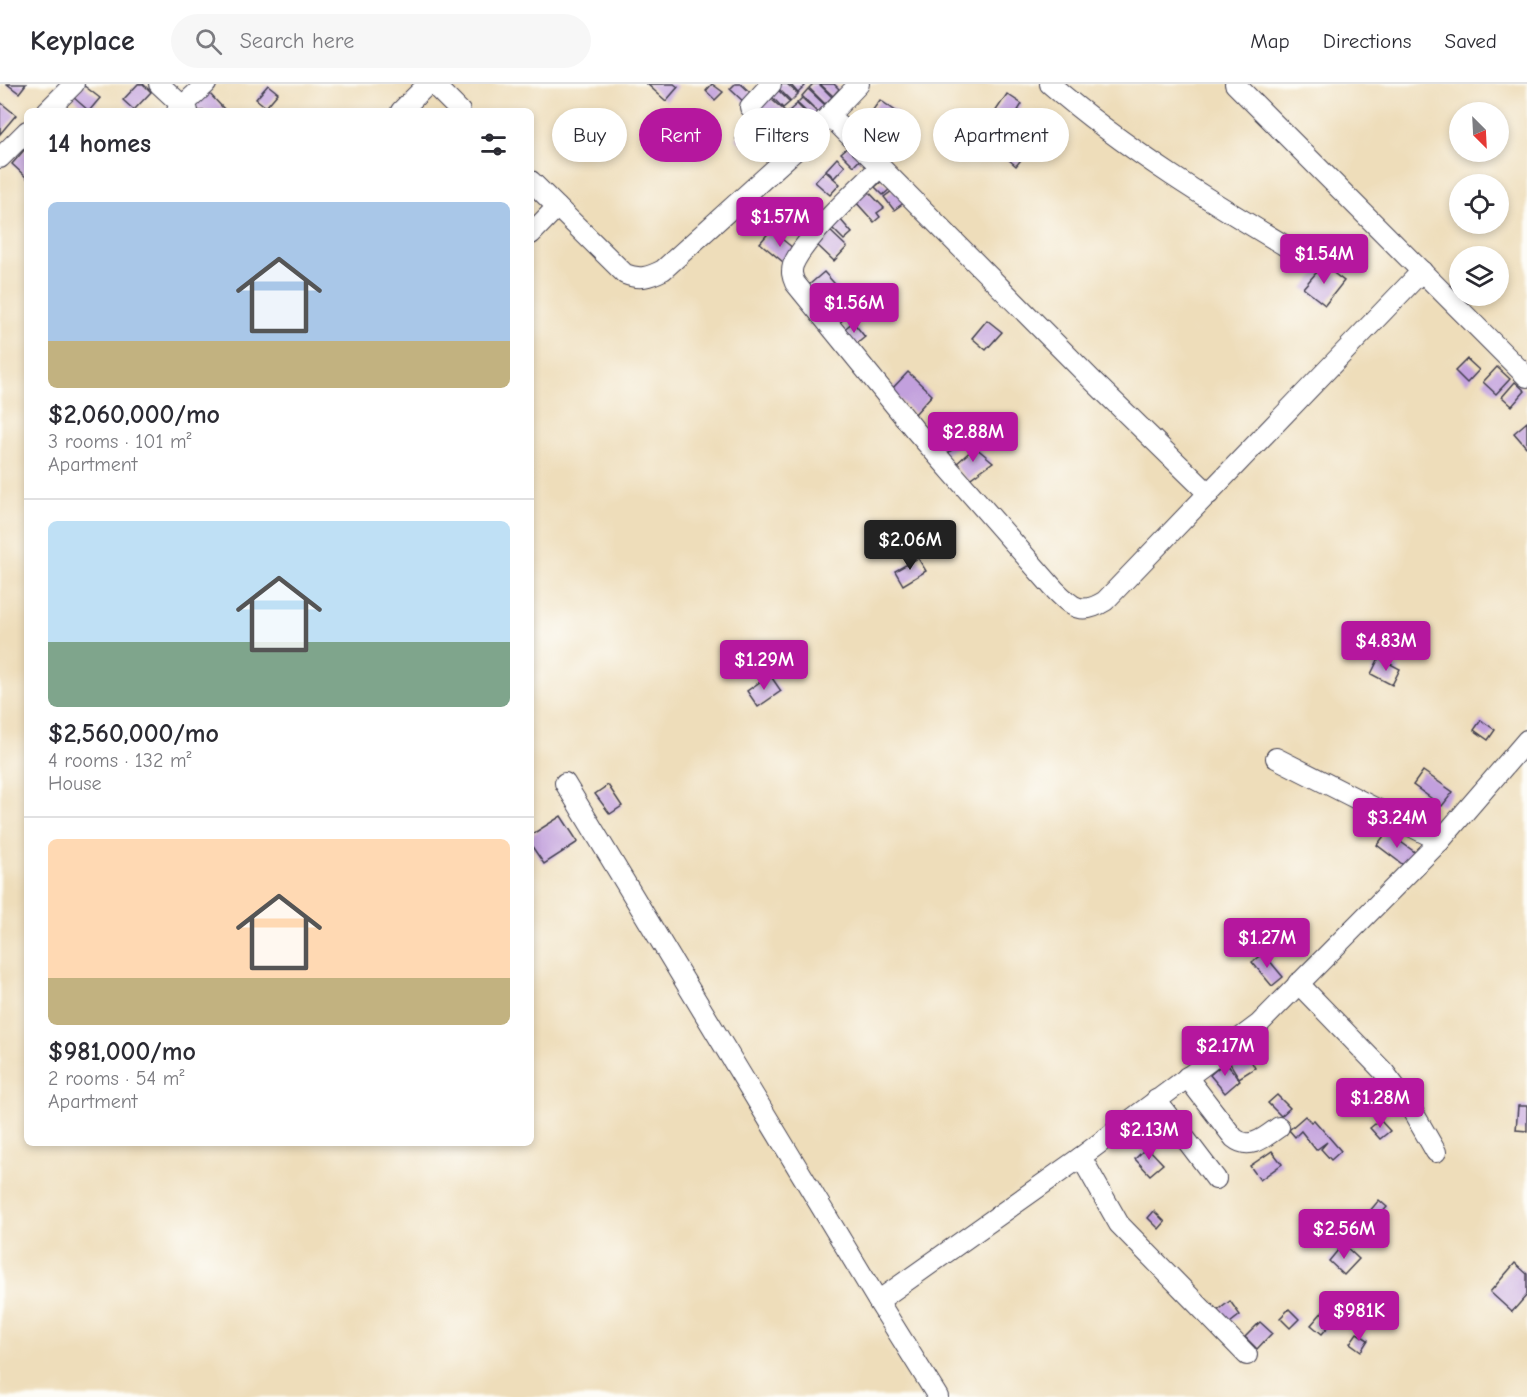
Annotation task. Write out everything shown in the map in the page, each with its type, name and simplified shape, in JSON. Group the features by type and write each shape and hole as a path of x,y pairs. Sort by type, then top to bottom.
{"street":[{"path":"50,108 74,84"},
{"path":"159,84 181,108"},
{"path":"183,108 206,84"},
{"path":"404,108 428,84"},
{"path":"433,84 457,108"},
{"path":"750,107 771,84"},
{"path":"859,84 830,116 1092,380 1209,494"},
{"path":"1050,84 1101,124 1210,201 1299,254"},
{"path":"1235,84 1527,377"},
{"path":"0,158 24,134"},
{"path":"534,184 625,274 634,278 645,278 663,270 782,162"},
{"path":"880,167 813,236 798,255 791,274 795,283 914,429 1068,603 1081,610 1105,601 1422,271"},
{"path":"534,231 557,207"},
{"path":"878,1301 1081,1157 1259,1024 1440,841 1527,740"},
{"path":"1276,758 1440,841"},
{"path":"564,783 938,1397"},
{"path":"1298,983 1384,1072 1409,1105 1436,1152"},
{"path":"1187,1077 1234,1138 1241,1143 1251,1144 1279,1127"},
{"path":"1156,1100 1216,1179"},
{"path":"1081,1157 1119,1224 1247,1355"}],"building":[{"path":"7,84 26,84 19,93"},
{"path":"138,84 143,84 151,92 136,108 132,108 123,100"},
{"path":"647,84 674,84 678,87 666,101"},
{"path":"712,84 723,92 715,100 706,91"},
{"path":"735,84 741,84 754,96 746,104 730,89"},
{"path":"774,84 787,84 798,94 791,101"},
{"path":"790,84 803,84 805,86 798,93"},
{"path":"813,84 819,84 832,97 825,104 809,88"},
{"path":"820,84 834,84 839,89 833,96"},
{"path":"83,85 100,98 92,108 86,108 73,97"},
{"path":"268,85 278,93 266,107 256,99"},
{"path":"774,86 790,102 783,108 767,92"},
{"path":"808,89 825,105 822,108 814,108 802,96"},
{"path":"208,92 223,108 196,108 194,106"},
{"path":"765,94 781,108 754,108"},
{"path":"1007,94 1022,104 1020,108 998,108"},
{"path":"802,98 813,108 802,108 797,103"},
{"path":"880,100 891,108 874,108"},
{"path":"0,102 16,115 0,134"},
{"path":"24,150 24,175 12,164"},
{"path":"837,158 845,166 834,178 826,170"},
{"path":"825,171 840,184 830,195 815,182"},
{"path":"882,181 890,189 883,195 875,187"},
{"path":"899,186 909,199 894,210 884,197"},
{"path":"867,190 884,208 877,213 880,217 874,222 855,201"},
{"path":"788,208 804,222 798,229 782,215"},
{"path":"840,219 852,233 844,240 831,227"},
{"path":"828,229 847,247 834,261 815,243"},
{"path":"771,230 799,253 788,266 760,243"},
{"path":"1323,265 1344,281 1325,305 1303,288"},
{"path":"824,272 843,293 821,311 803,290"},
{"path":"841,301 851,313 838,324 828,312"},
{"path":"987,320 1002,332 986,350 972,338"},
{"path":"853,322 865,337 854,346 842,331"},
{"path":"1467,359 1479,370 1467,383 1455,371"},
{"path":"1497,367 1510,379 1496,394 1483,382"},
{"path":"908,372 932,395 915,414 890,391"},
{"path":"1515,382 1525,391 1512,406 1502,397"},
{"path":"1527,422 1527,446 1526,447 1514,433"},
{"path":"956,424 967,438 943,457 932,443"},
{"path":"975,447 993,462 968,480 955,465"},
{"path":"918,558 926,571 903,585 895,571"},
{"path":"1379,658 1400,669 1392,685 1371,674"},
{"path":"770,675 781,691 758,707 747,691"},
{"path":"1481,720 1495,730 1488,740 1474,730"},
{"path":"1423,771 1453,792 1442,806 1413,785"},
{"path":"608,785 622,806 610,814 595,794"},
{"path":"561,816 578,842 544,864 534,849 534,833"},
{"path":"1387,832 1416,853 1406,867 1377,845"},
{"path":"1263,953 1283,977 1272,986 1252,962"},
{"path":"1243,1047 1255,1068 1239,1078 1226,1057"},
{"path":"1225,1062 1240,1080 1225,1093 1210,1075"},
{"path":"1277,1095 1290,1108 1281,1116 1268,1103"},
{"path":"1518,1106 1527,1106 1527,1131 1516,1130"},
{"path":"1305,1116 1311,1122 1314,1120 1341,1151 1331,1160 1321,1149 1327,1142 1316,1150 1301,1131 1295,1137 1289,1130"},
{"path":"1380,1120 1390,1131 1380,1139 1370,1128"},
{"path":"1147,1147 1163,1164 1150,1175 1135,1159"},
{"path":"1272,1151 1282,1164 1260,1180 1250,1166"},
{"path":"1379,1200 1387,1207 1366,1231 1359,1224"},
{"path":"1154,1211 1165,1222 1159,1229 1148,1218"},
{"path":"1343,1244 1359,1259 1344,1275 1329,1261"},
{"path":"1515,1263 1527,1274 1527,1295 1512,1312 1490,1292"},
{"path":"1230,1301 1240,1315 1226,1326 1216,1312"},
{"path":"1289,1309 1299,1319 1290,1328 1280,1318"},
{"path":"1324,1310 1335,1319 1322,1334 1311,1325"},
{"path":"1260,1322 1272,1333 1257,1349 1245,1337"},
{"path":"1357,1333 1368,1340 1361,1351 1350,1343"}]}
